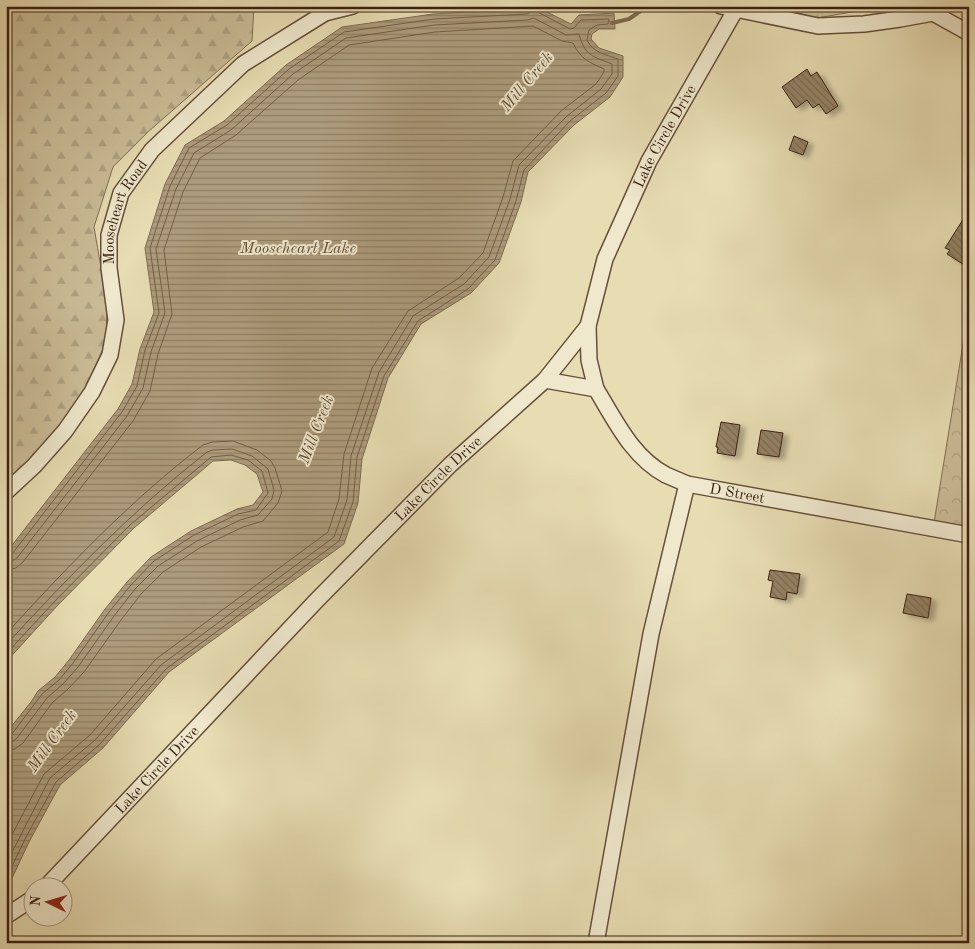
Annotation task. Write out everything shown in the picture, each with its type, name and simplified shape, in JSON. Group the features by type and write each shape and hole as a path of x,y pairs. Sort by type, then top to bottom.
{"street":[{"name":"Mooseheart Road","path":"6,492 34,466 65,431 92,392 110,354 116,320 109,268 110,235 121,194 147,157 152,150 243,64 326,13 353,6"},
{"path":"729,8 818,26 864,24 938,10 969,33"},
{"name":"Lake Circle Drive","path":"56,876 316,601 450,465 545,380 588,326 605,259 649,161 729,8"},
{"name":"D Street","path":"588,326 589,360 596,389 631,444 646,460 665,474 687,484 969,535"},
{"path":"545,380 596,389"},
{"path":"596,943 651,634 687,484"},
{"path":"6,916 22,905"}],"green space":[{"path":"6,6 254,6 252,41 149,131 113,167 94,227 107,302 106,342 84,391 51,438 6,487"},
{"path":"772,6 887,6 817,18"},
{"path":"964,338 969,339 969,535 933,529"}],"water":[{"name":"Mooseheart Lake","path":"539,8 571,24 579,15 614,13 615,29 599,29 592,34 591,39 599,48 623,56 623,77 610,97 574,125 528,172 521,202 499,263 471,293 421,324 388,378 362,459 358,503 344,544 169,672 103,748 60,785 29,842 6,891 6,733 38,691 55,677 69,660 105,609 127,582 151,557 191,531 237,509 253,505 263,492 257,474 245,465 231,460 213,461 134,528 57,606 6,662 6,553 118,409 132,384 140,349 154,312 145,248 165,184 185,145 224,121 286,65 342,27 433,14"}],"building":[{"path":"807,69 811,76 817,72 838,106 826,114 819,104 813,108 807,100 796,108 782,87"},
{"path":"794,136 808,142 803,155 789,150"},
{"path":"969,210 969,268 947,254 950,250 945,248"},
{"path":"721,422 740,425 735,456 717,453 718,447 716,447"},
{"path":"761,430 783,433 779,457 757,454"},
{"path":"770,570 800,574 797,594 787,592 786,600 770,597 773,581 768,580"},
{"path":"907,594 931,598 928,618 903,613"}],"waterway":[{"path":"612,23 629,19 642,10 642,6"}],"water label":[{"name":"Mill Creek","path":"526,81"},
{"name":"Mill Creek","path":"315,429"},
{"name":"Mill Creek","path":"51,740"}]}
